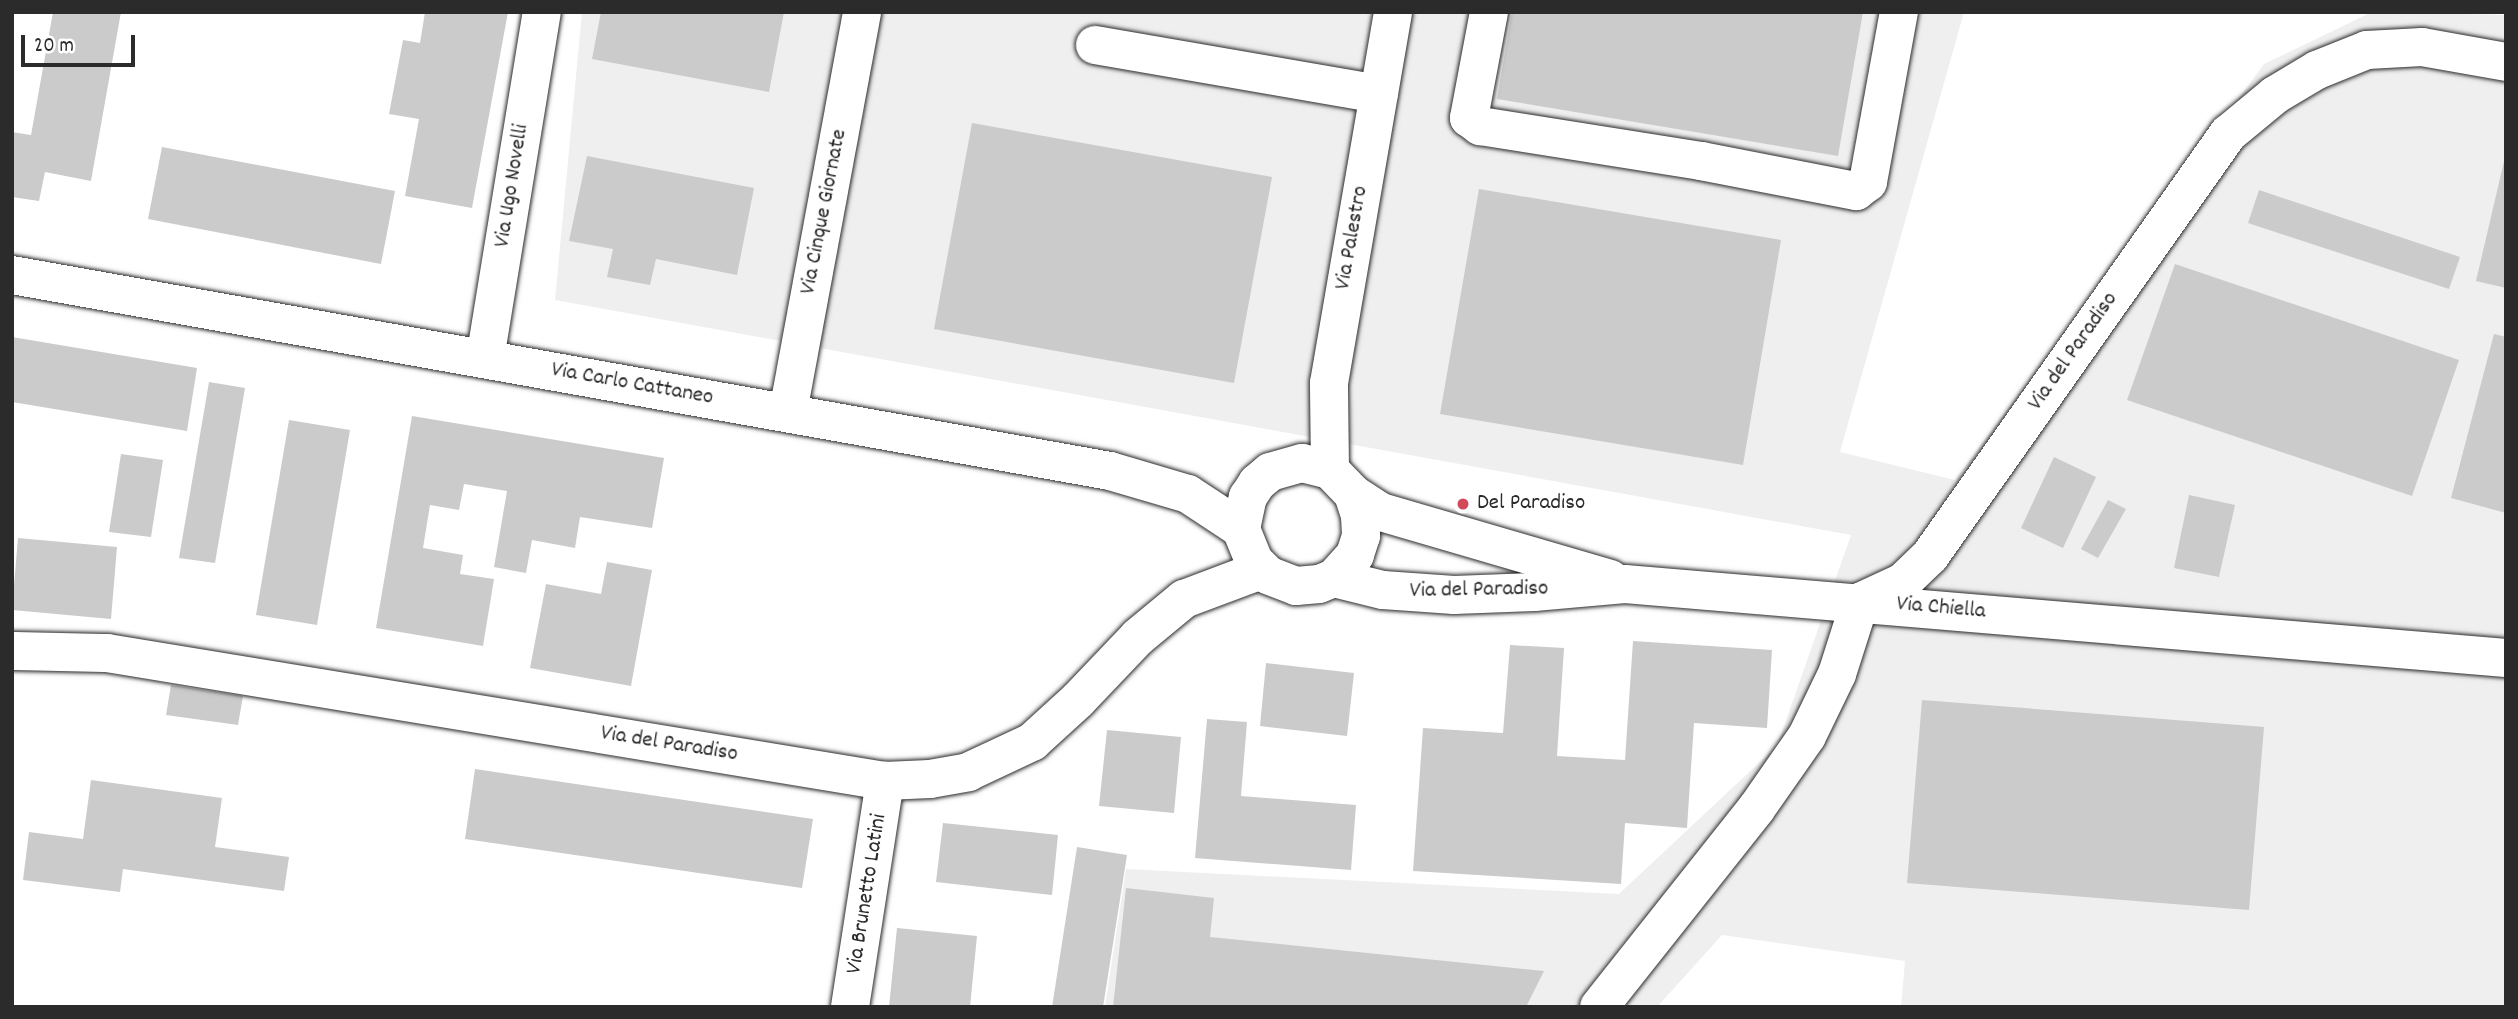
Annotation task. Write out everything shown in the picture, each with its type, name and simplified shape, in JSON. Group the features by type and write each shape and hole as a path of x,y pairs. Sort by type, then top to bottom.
{"street":[{"name":"Via Ugo Novelli","path":"485,359 542,12"},
{"name":"Via Cinque Giornate","path":"788,411 862,12"},
{"name":"Via Palestro","path":"1341,482 1329,383 1393,12"},
{"path":"1489,12 1469,118 1480,126 1701,161 1856,191 1868,182 1899,12"},
{"path":"1095,45 1378,94"},
{"name":"Via del Paradiso","path":"12,651 107,653 885,780 930,779 968,772 1032,742 1078,700 1138,637 1184,599 1261,570 1296,586 1319,584 1334,578 1383,590 1444,595 1534,592 1625,584 1860,602 1903,582 1930,556 2228,134 2275,95 2317,70 2367,50 2422,47 2506,62"},
{"name":"Via Carlo Cattaneo","path":"12,275 788,411 1110,471 1188,494 1241,528"},
{"name":"Via Palestro","path":"1287,465 1329,383"},
{"name":"Via del Paradiso","path":"1287,465 1302,463 1341,482 1381,512 1625,584"},
{"path":"1261,570 1247,548 1241,528 1242,514 1256,483 1269,472 1287,465"},
{"path":"1334,578 1354,555 1361,536 1360,516 1341,482"},
{"path":"1600,1007 1756,809 1808,736 1837,674 1860,602"},
{"name":"Via Chiella","path":"1860,602 2506,658"},
{"name":"Via Brunetto Latini","path":"850,1007 885,780"}],"shaded area":[{"path":"582,12 1964,12 1840,452 1955,480 2264,64 2372,12 2506,15 2506,1007 1901,1007 1905,961 1722,935 1657,1007 1105,1007 1126,869 1619,894 1777,746 1851,535 555,300"}],"building":[{"path":"53,12 121,12 91,181 45,172 39,201 12,197 12,132 31,135"},
{"path":"425,12 508,12 472,208 405,196 419,119 389,114 403,40 420,43"},
{"path":"601,12 784,12 769,92 592,59"},
{"path":"1512,12 1863,12 1838,156 1497,99"},
{"path":"972,123 1272,177 1234,383 934,329"},
{"path":"162,147 395,191 381,264 148,219"},
{"path":"587,156 754,188 737,275 656,259 650,285 607,277 613,249 569,241"},
{"path":"2506,157 2506,288 2476,281"},
{"path":"1479,189 1781,240 1743,465 1440,414"},
{"path":"2259,190 2460,257 2449,289 2248,223"},
{"path":"2175,264 2459,360 2412,496 2127,400"},
{"path":"2494,334 2506,337 2506,513 2451,498"},
{"path":"12,337 197,368 187,431 12,402"},
{"path":"209,382 245,388 215,563 179,558"},
{"path":"412,416 664,458 652,528 580,517 575,548 532,540 526,573 494,567 507,491 464,484 459,510 430,505 423,548 463,555 460,574 494,579 483,646 376,628"},
{"path":"289,420 350,430 317,625 256,615"},
{"path":"121,454 163,460 151,537 109,532"},
{"path":"2054,457 2096,477 2063,548 2021,528"},
{"path":"2189,495 2235,505 2219,577 2174,568"},
{"path":"2108,500 2126,509 2098,558 2081,549"},
{"path":"18,538 117,547 111,619 12,610"},
{"path":"607,562 652,570 631,686 530,668 546,584 601,594"},
{"path":"1633,641 1772,650 1767,728 1694,723 1687,828 1625,823 1621,884 1413,871 1423,728 1503,733 1510,645 1564,648 1557,756 1625,760"},
{"path":"1266,663 1354,673 1347,736 1260,726"},
{"path":"171,685 243,696 238,725 166,715"},
{"path":"1922,700 2264,727 2249,910 1907,883"},
{"path":"1207,719 1247,722 1241,796 1356,805 1351,870 1195,858"},
{"path":"1107,730 1181,737 1174,813 1099,806"},
{"path":"475,769 813,819 802,888 465,839"},
{"path":"91,780 222,798 215,847 289,857 284,891 123,869 120,892 23,880 29,832 83,839"},
{"path":"943,823 1058,835 1052,895 936,882"},
{"path":"1077,847 1127,855 1103,1007 1052,1007"},
{"path":"1126,888 1214,898 1210,937 1544,971 1526,1007 1113,1007"},
{"path":"897,928 977,936 970,1007 889,1007"}],"place":[{"name":"Del Paradiso","path":"1463,504"}]}
